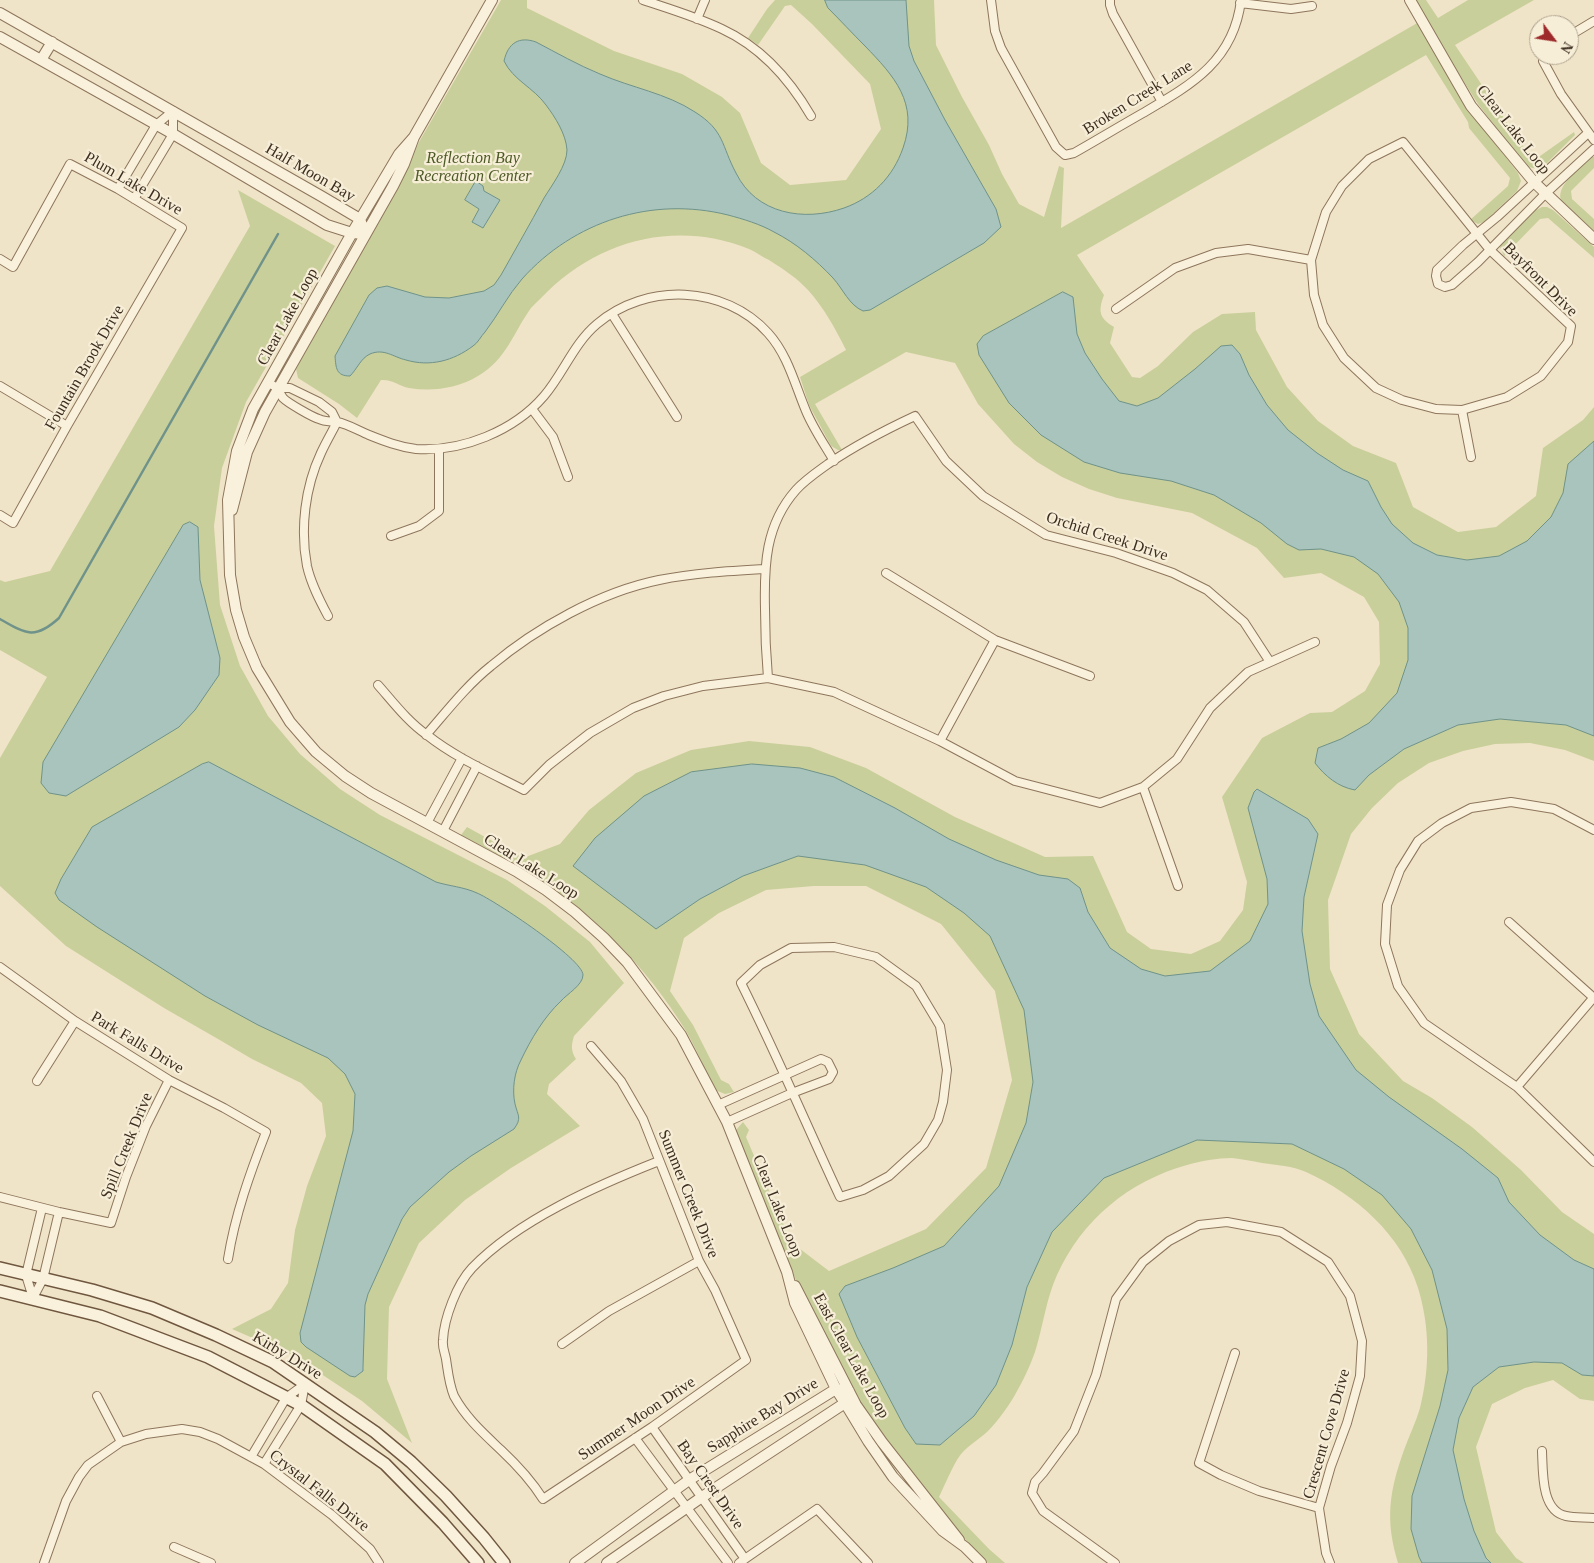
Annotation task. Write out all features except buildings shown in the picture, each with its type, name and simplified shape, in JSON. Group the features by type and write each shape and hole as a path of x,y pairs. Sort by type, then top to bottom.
{"main road":[{"name":"Kirby Drive","path":"0,1268 43,1280 92,1290 152,1308 273,1362 375,1432 411,1462 446,1496 504,1563"},
{"path":"0,1291 100,1316 208,1358 301,1405 385,1464 443,1523 478,1563"}],"street":[{"name":"Clear Lake Loop","path":"228,527 247,452 265,412 404,164 414,137 492,0"},
{"path":"644,0 697,19 737,37 770,63 800,97 811,116"},
{"path":"697,19 705,0"},
{"name":"Broken Creek Lane","path":"991,0 995,31 1001,48 1056,147 1065,155 1074,153 1162,102 1199,78 1222,53 1237,19 1241,1"},
{"path":"1110,0 1113,14 1162,102"},
{"name":"Clear Lake Loop","path":"1410,0 1471,106 1545,194 1594,239"},
{"path":"1241,1 1291,9 1312,6"},
{"name":"Half Moon Bay","path":"0,13 360,219 365,234 352,233 327,224 0,37"},
{"path":"1579,30 1594,21"},
{"path":"41,60 52,42"},
{"path":"1545,65 1561,94 1594,140"},
{"path":"118,189 156,125 173,111"},
{"path":"134,199 172,134 173,111"},
{"path":"1588,133 1437,270 1438,284 1445,287 1452,285 1594,148"},
{"name":"Clear Lake Loop","path":"414,137 399,154 352,233 253,409 237,451 228,500 228,527 230,575 236,610 244,637 256,668 290,722 316,752 345,776 371,793 516,871 546,890 575,912 627,962 681,1035 728,1122 788,1272 796,1303 836,1389"},
{"name":"Bayfront Drive","path":"1403,142 1476,234 1490,250 1571,326 1568,342 1541,376 1507,397 1462,410 1436,409 1402,400 1376,388 1344,358 1323,325 1314,295 1312,260 1326,212 1342,186 1369,159 1403,142"},
{"name":"Plum Lake Drive","path":"0,259 13,267 70,164 118,189 182,228"},
{"path":"1507,208 1518,221"},
{"name":"Fountain Brook Drive","path":"0,515 13,523 182,228"},
{"path":"1116,309 1175,268 1216,253 1248,249 1312,260"},
{"path":"278,388 284,399 319,420 337,422 388,443 415,448 439,448 474,441 514,423 532,409 556,381 582,340 597,324 625,307 651,297 672,295 695,295 726,303 758,324 769,334 782,353 806,411 834,460 808,478 795,491 785,505 770,538 764,569 765,645 768,678"},
{"path":"612,314 677,417"},
{"path":"268,383 278,388 290,388 319,402 332,412 337,422"},
{"path":"0,386 67,426"},
{"path":"532,409 553,437 568,477"},
{"path":"1462,410 1471,457"},
{"name":"Orchid Creek Drive","path":"834,460 866,440 915,416 946,461 983,496 1046,535 1116,553 1173,573 1207,590 1244,622 1270,662"},
{"path":"328,616 307,567 304,544 305,515 309,484 321,452 337,422"},
{"path":"391,536 419,526 439,511 439,448"},
{"path":"426,735 467,688 490,666 522,641 576,609 619,592 656,581 700,573 764,569"},
{"path":"886,573 995,640 1090,676"},
{"path":"940,741 995,640"},
{"path":"378,685 405,716 426,735 462,758 524,790 550,765 590,733 633,708 664,696 704,686 768,678 834,692 940,741 1015,781 1100,803 1143,787 1177,759 1210,708 1248,672 1315,642"},
{"path":"428,823 462,758"},
{"path":"443,831 477,766"},
{"path":"1143,787 1178,886"},
{"path":"1594,830 1554,809 1511,802 1472,808 1442,823 1418,841 1400,870 1387,905 1385,944 1398,986 1424,1023 1517,1087 1594,1162"},
{"path":"1509,922 1594,998 1517,1087"},
{"path":"834,947 876,957 916,986 940,1026 947,1070 943,1102 938,1120 924,1144 889,1176 863,1190 840,1198 784,1075 767,1034 740,983 760,964 791,948 834,947"},
{"name":"Park Falls Drive","path":"0,967 75,1021 169,1080 266,1132 249,1176 232,1237 228,1259"},
{"path":"37,1081 75,1021"},
{"name":"Summer Creek Drive","path":"591,1046 621,1081 643,1119 699,1260 715,1290 746,1360"},
{"path":"718,1105 821,1059 828,1062 833,1072 829,1079 792,1093 728,1122"},
{"name":"Spill Creek Drive","path":"59,1212 111,1223 146,1126 169,1080"},
{"name":"Summer Moon Drive","path":"659,1161 608,1181 532,1221 492,1250 471,1269 456,1294 446,1321 442,1342 453,1393 463,1411 476,1427 521,1470 543,1499 652,1427 746,1360"},
{"path":"0,1197 59,1212 43,1280 33,1298"},
{"path":"33,1298 26,1275 42,1208"},
{"name":"Crescent Cove Drive","path":"1112,1562 1043,1510 1032,1493 1035,1482 1074,1431 1096,1376 1116,1299 1143,1262 1169,1241 1199,1225 1227,1222 1281,1232 1328,1262 1350,1296 1362,1341 1360,1376 1347,1423 1331,1466 1319,1508 1326,1554 1330,1563"},
{"path":"562,1344 609,1311 699,1260"},
{"name":"East Clear Lake Loop","path":"788,1272 849,1391 882,1442 917,1488 952,1529 964,1547"},
{"path":"1235,1352 1199,1463 1258,1491 1319,1508"},
{"path":"251,1457 286,1398 305,1384"},
{"path":"264,1464 301,1405 305,1384"},
{"name":"East Clear Lake Loop","path":"836,1389 893,1477 943,1532 964,1547 981,1563"},
{"name":"Sapphire Bay Drive","path":"575,1563 689,1480 836,1389 849,1391"},
{"path":"845,1404 849,1391"},
{"path":"97,1396 121,1442"},
{"name":"Sapphire Bay Drive","path":"607,1563 845,1404"},
{"name":"Bay Crest Drive","path":"652,1427 702,1498 742,1561"},
{"name":"Crystal Falls Drive","path":"44,1563 66,1501 88,1465 121,1442 146,1434 182,1429 200,1432 218,1439 264,1464 332,1515 370,1549 379,1563"},
{"name":"Bay Crest Drive","path":"635,1438 728,1563"},
{"path":"1542,1451 1546,1494 1553,1509 1565,1516 1594,1518"},
{"path":"742,1561 817,1509 868,1563"},
{"path":"174,1548 211,1563"}],"green space":[{"name":"Reflection Bay Recreation Center","path":"501,0 527,0 527,8 614,51 682,74 722,97 740,113 761,163 790,185 846,180 881,129 870,84 791,5 785,6 758,45 748,38 775,0 934,0 936,45 1019,204 1044,217 1059,166 1064,168 1061,228 1419,22 1435,55 1480,124 1518,173 1521,181 1517,191 1484,222 1478,224 1470,220 1508,186 1510,178 1469,128 1468,122 1426,55 1077,255 1104,295 1101,314 1114,327 1110,343 1132,377 1140,378 1158,366 1193,332 1222,314 1255,312 1256,330 1287,387 1318,421 1353,446 1396,463 1413,507 1458,532 1496,527 1536,496 1543,448 1583,420 1594,407 1594,761 1565,750 1530,743 1495,744 1463,751 1429,763 1398,783 1372,808 1351,834 1328,900 1330,969 1359,1034 1403,1081 1432,1098 1472,1127 1521,1170 1562,1212 1594,1234 1594,1401 1580,1399 1553,1380 1525,1388 1492,1404 1476,1447 1496,1532 1516,1558 1524,1563 1398,1563 1391,1533 1390,1506 1399,1465 1420,1408 1427,1363 1425,1318 1418,1288 1410,1268 1400,1250 1374,1218 1342,1192 1301,1170 1232,1158 1215,1159 1166,1172 1127,1192 1094,1220 1067,1255 1053,1284 1035,1352 1021,1384 1011,1402 996,1422 959,1457 939,1497 1005,1563 988,1563 980,1557 907,1470 858,1400 798,1285 735,1139 736,1130 743,1122 749,1130 746,1137 791,1242 829,1271 926,1229 986,1168 1012,1080 995,991 941,924 866,886 814,886 766,890 719,913 684,938 670,991 693,1025 721,1080 729,1084 734,1092 725,1094 715,1090 690,1038 671,1007 654,984 615,941 594,921 549,885 461,835 467,827 523,858 560,844 589,810 636,773 691,750 749,741 810,747 866,768 955,817 1045,857 1093,856 1127,932 1151,949 1191,954 1220,941 1243,910 1247,882 1222,797 1262,738 1310,713 1332,712 1365,691 1380,664 1379,622 1364,597 1321,573 1284,578 1257,548 1192,513 1117,498 1089,489 1062,477 1037,462 1014,444 978,404 955,363 906,352 815,404 842,450 831,446 809,405 800,377 846,350 838,334 814,297 795,278 752,250 722,240 695,236 668,236 616,247 591,259 568,274 531,308 509,345 496,362 478,376 462,384 427,390 409,388 381,380 357,418 298,378 296,369 399,183 419,142"},
{"path":"1412,0 1426,0 1438,18 1468,0 1534,0 1455,45 1533,161 1574,132 1575,135 1544,166 1534,168 1525,165 1478,104"},
{"path":"1594,157 1594,168 1571,191 1572,199 1594,219 1594,231 1562,203 1560,197 1561,190 1565,184"},
{"path":"238,190 335,246 246,402 222,468 214,526 220,605 240,666 268,716 300,754 340,789 380,815 507,880 545,906 590,942 624,983 574,1036 572,1048 576,1059 549,1084 547,1094 580,1126 511,1168 465,1200 419,1243 389,1307 387,1379 412,1443 362,1401 294,1356 232,1329 271,1309 288,1283 295,1230 307,1186 326,1136 322,1103 301,1083 252,1059 164,1008 66,946 0,886 0,758 47,677 0,650 0,580 5,582 50,571 250,226"},
{"path":"1542,207 1553,210 1594,247 1594,258 1548,218 1540,219 1504,256 1500,247 1503,242 1536,210"}],"water":[{"path":"825,0 906,0 909,46 914,61 996,209 1001,227 984,243 870,310 863,311 854,305 833,278 813,258 782,236 763,227 728,215 699,210 671,209 643,212 616,218 590,228 565,242 543,259 517,285 476,343 457,356 432,363 424,363 406,360 384,352 375,352 364,358 350,376 339,373 336,368 335,356 369,295 377,288 387,286 425,297 449,298 484,291 494,285 565,162 567,150 560,126 541,99 513,74 504,61 508,50 515,42 530,40 536,42 612,79 661,95 695,112 705,119 717,132 736,173 745,187 768,206 798,214 829,212 854,204 872,192 894,168 903,148 907,132 908,117 906,104 901,91 885,68 828,8"},
{"path":"476,181 483,186 484,191 500,200 483,228 472,222 479,209 465,200"},
{"path":"1063,292 1073,297 1077,334 1085,353 1119,401 1137,406 1158,398 1221,346 1232,345 1240,354 1249,375 1267,405 1288,430 1317,453 1343,470 1368,481 1392,524 1413,543 1437,555 1467,560 1499,556 1527,541 1551,517 1563,493 1568,464 1594,441 1594,736 1566,725 1500,719 1458,725 1404,749 1369,775 1355,790 1338,784 1323,772 1315,763 1318,748 1341,739 1369,723 1397,693 1408,660 1408,628 1399,602 1378,574 1354,557 1321,549 1299,550 1287,544 1261,523 1214,495 1171,481 1120,473 1084,462 1041,435 1009,403 979,355 977,344 983,336"},
{"path":"190,522 198,527 200,580 220,658 219,675 195,710 179,727 66,796 49,793 41,783 43,762 183,525"},
{"path":"209,762 436,882 467,889 486,898 554,944 569,956 579,967 583,975 578,986 555,1007 538,1029 519,1065 515,1076 514,1093 519,1119 514,1129 449,1172 410,1207 402,1219 368,1294 365,1305 363,1371 355,1377 350,1376 306,1347 301,1342 300,1333 353,1131 355,1094 345,1074 328,1058 258,1025 205,996 97,927 59,900 55,893 61,879 92,827 202,764"},
{"path":"752,764 800,768 834,777 895,808 949,839 996,860 1039,875 1068,879 1080,888 1088,912 1110,948 1141,969 1165,976 1210,971 1250,941 1268,904 1267,879 1248,808 1254,792 1257,789 1308,819 1318,834 1304,897 1302,931 1310,984 1319,1016 1356,1070 1389,1097 1462,1149 1498,1178 1509,1202 1540,1235 1574,1260 1594,1269 1594,1376 1582,1375 1562,1363 1534,1362 1499,1367 1473,1387 1459,1418 1453,1450 1464,1499 1474,1531 1486,1558 1491,1563 1422,1563 1411,1529 1412,1496 1440,1406 1448,1370 1447,1329 1432,1270 1411,1229 1382,1195 1344,1169 1292,1144 1197,1140 1104,1178 1052,1232 1027,1287 1012,1345 996,1385 974,1416 940,1445 916,1444 905,1428 857,1337 839,1294 845,1286 944,1246 999,1186 1026,1123 1033,1082 1024,1010 990,936 964,913 926,887 865,865 798,856 743,876 700,899 656,929 573,866 595,838 644,796 691,772"}],"waterway":[{"path":"0,619 24,631 37,632 51,625 59,618 278,234"}]}
